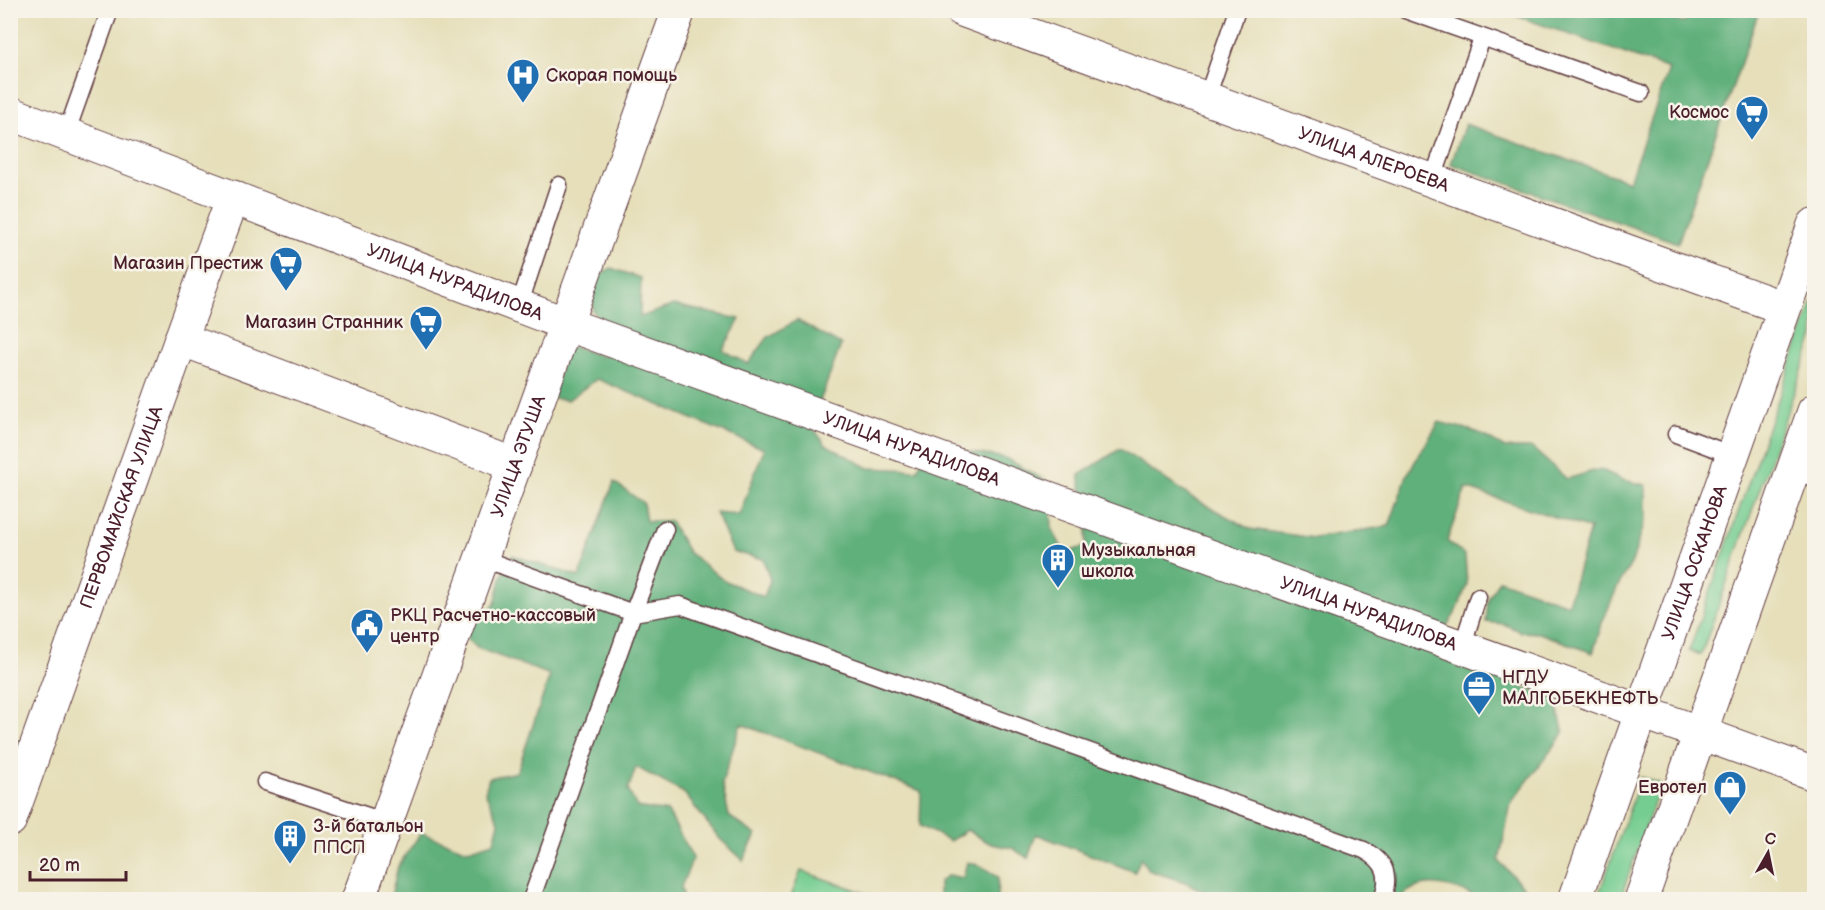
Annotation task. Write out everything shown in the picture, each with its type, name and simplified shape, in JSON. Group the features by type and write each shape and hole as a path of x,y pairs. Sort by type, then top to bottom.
{"street":[{"name":"УЛИЦА ЭТУША","path":"358,900 679,10"},
{"name":"УЛИЦА АЛЕРОЕВА","path":"975,13 1206,100 1784,308"},
{"name":"УЛИЦА НУРАДИЛОВА","path":"10,113 566,324 1815,774"},
{"name":"ПЕРВОМАЙСКАЯ УЛИЦА","path":"10,820 233,197"},
{"name":"УЛИЦА ОСКАНОВА","path":"1575,900 1815,225"},
{"path":"181,339 515,465"},
{"path":"1641,900 1700,733 1804,474 1815,411"}],"lane":[{"path":"66,134 110,10"},
{"path":"1206,100 1237,10"},
{"path":"1405,10 1641,93"},
{"path":"1432,181 1482,38"},
{"path":"519,306 559,185"},
{"path":"1676,434 1732,455"},
{"path":"531,900 665,529"},
{"path":"481,558 633,613 680,605 1364,850 1376,857 1383,865 1387,877 1382,900"},
{"path":"1462,647 1478,597"},
{"path":"265,782 386,822"}],"green space":[{"path":"1502,11 1649,11 1684,23 1689,11 1759,11 1678,243 1451,164 1465,124 1629,181 1669,69"},
{"path":"611,268 641,278 640,317 674,305 740,319 723,350 748,364 768,337 797,320 841,345 811,425 825,444 869,468 917,470 929,445 1005,458 1050,483 1052,529 1065,553 1086,546 1087,520 1079,475 1120,449 1193,498 1250,529 1314,538 1389,526 1407,475 1439,422 1477,432 1505,448 1532,448 1567,479 1600,469 1623,480 1646,485 1646,518 1632,562 1617,588 1602,623 1593,653 1539,633 1521,632 1504,624 1486,622 1488,599 1499,580 1568,604 1590,529 1466,488 1447,541 1465,555 1467,585 1457,611 1444,630 1445,660 1555,698 1564,733 1511,803 1499,861 1535,899 1471,899 1470,894 1461,890 1433,885 1415,888 1399,899 1219,899 1185,882 1148,870 1141,858 1135,872 1036,834 1028,858 1012,848 991,844 967,830 950,841 920,826 921,791 741,724 722,783 729,816 756,835 743,860 719,838 684,793 636,767 628,790 637,807 668,812 693,858 681,887 683,899 390,900 398,866 421,833 468,850 494,842 499,822 485,792 489,778 517,772 550,675 477,648 463,634 495,604 501,578 512,555 579,577 614,482 643,503 646,521 670,521 688,552 725,581 764,597 770,580 763,559 733,552 716,513 739,515 764,449 597,379 568,400 552,398 567,345 605,357 608,330 593,311 592,280"},
{"path":"1814,298 1814,336 1701,655 1689,651"},
{"path":"1641,777 1661,784 1620,899 1597,899"},
{"path":"967,862 981,866 998,877 997,899 939,899 939,882 948,875 963,878"},
{"path":"801,871 883,899 790,899"}],"place":[{"name":"Скорая помощь","path":"523,104"},
{"name":"Космос","path":"1752,141"},
{"name":"Магазин Престиж","path":"286,292"},
{"name":"Магазин Странник","path":"426,351"},
{"name":"Музыкальная школа","path":"1058,589"},
{"name":"РКЦ Расчетно-кассовый центр","path":"367,654"},
{"name":"НГДУ МАЛГОБЕКНЕФТЬ","path":"1479,716"},
{"name":"Евротел","path":"1730,816"},
{"name":"3-й батальон ППСП","path":"290,865"}]}
